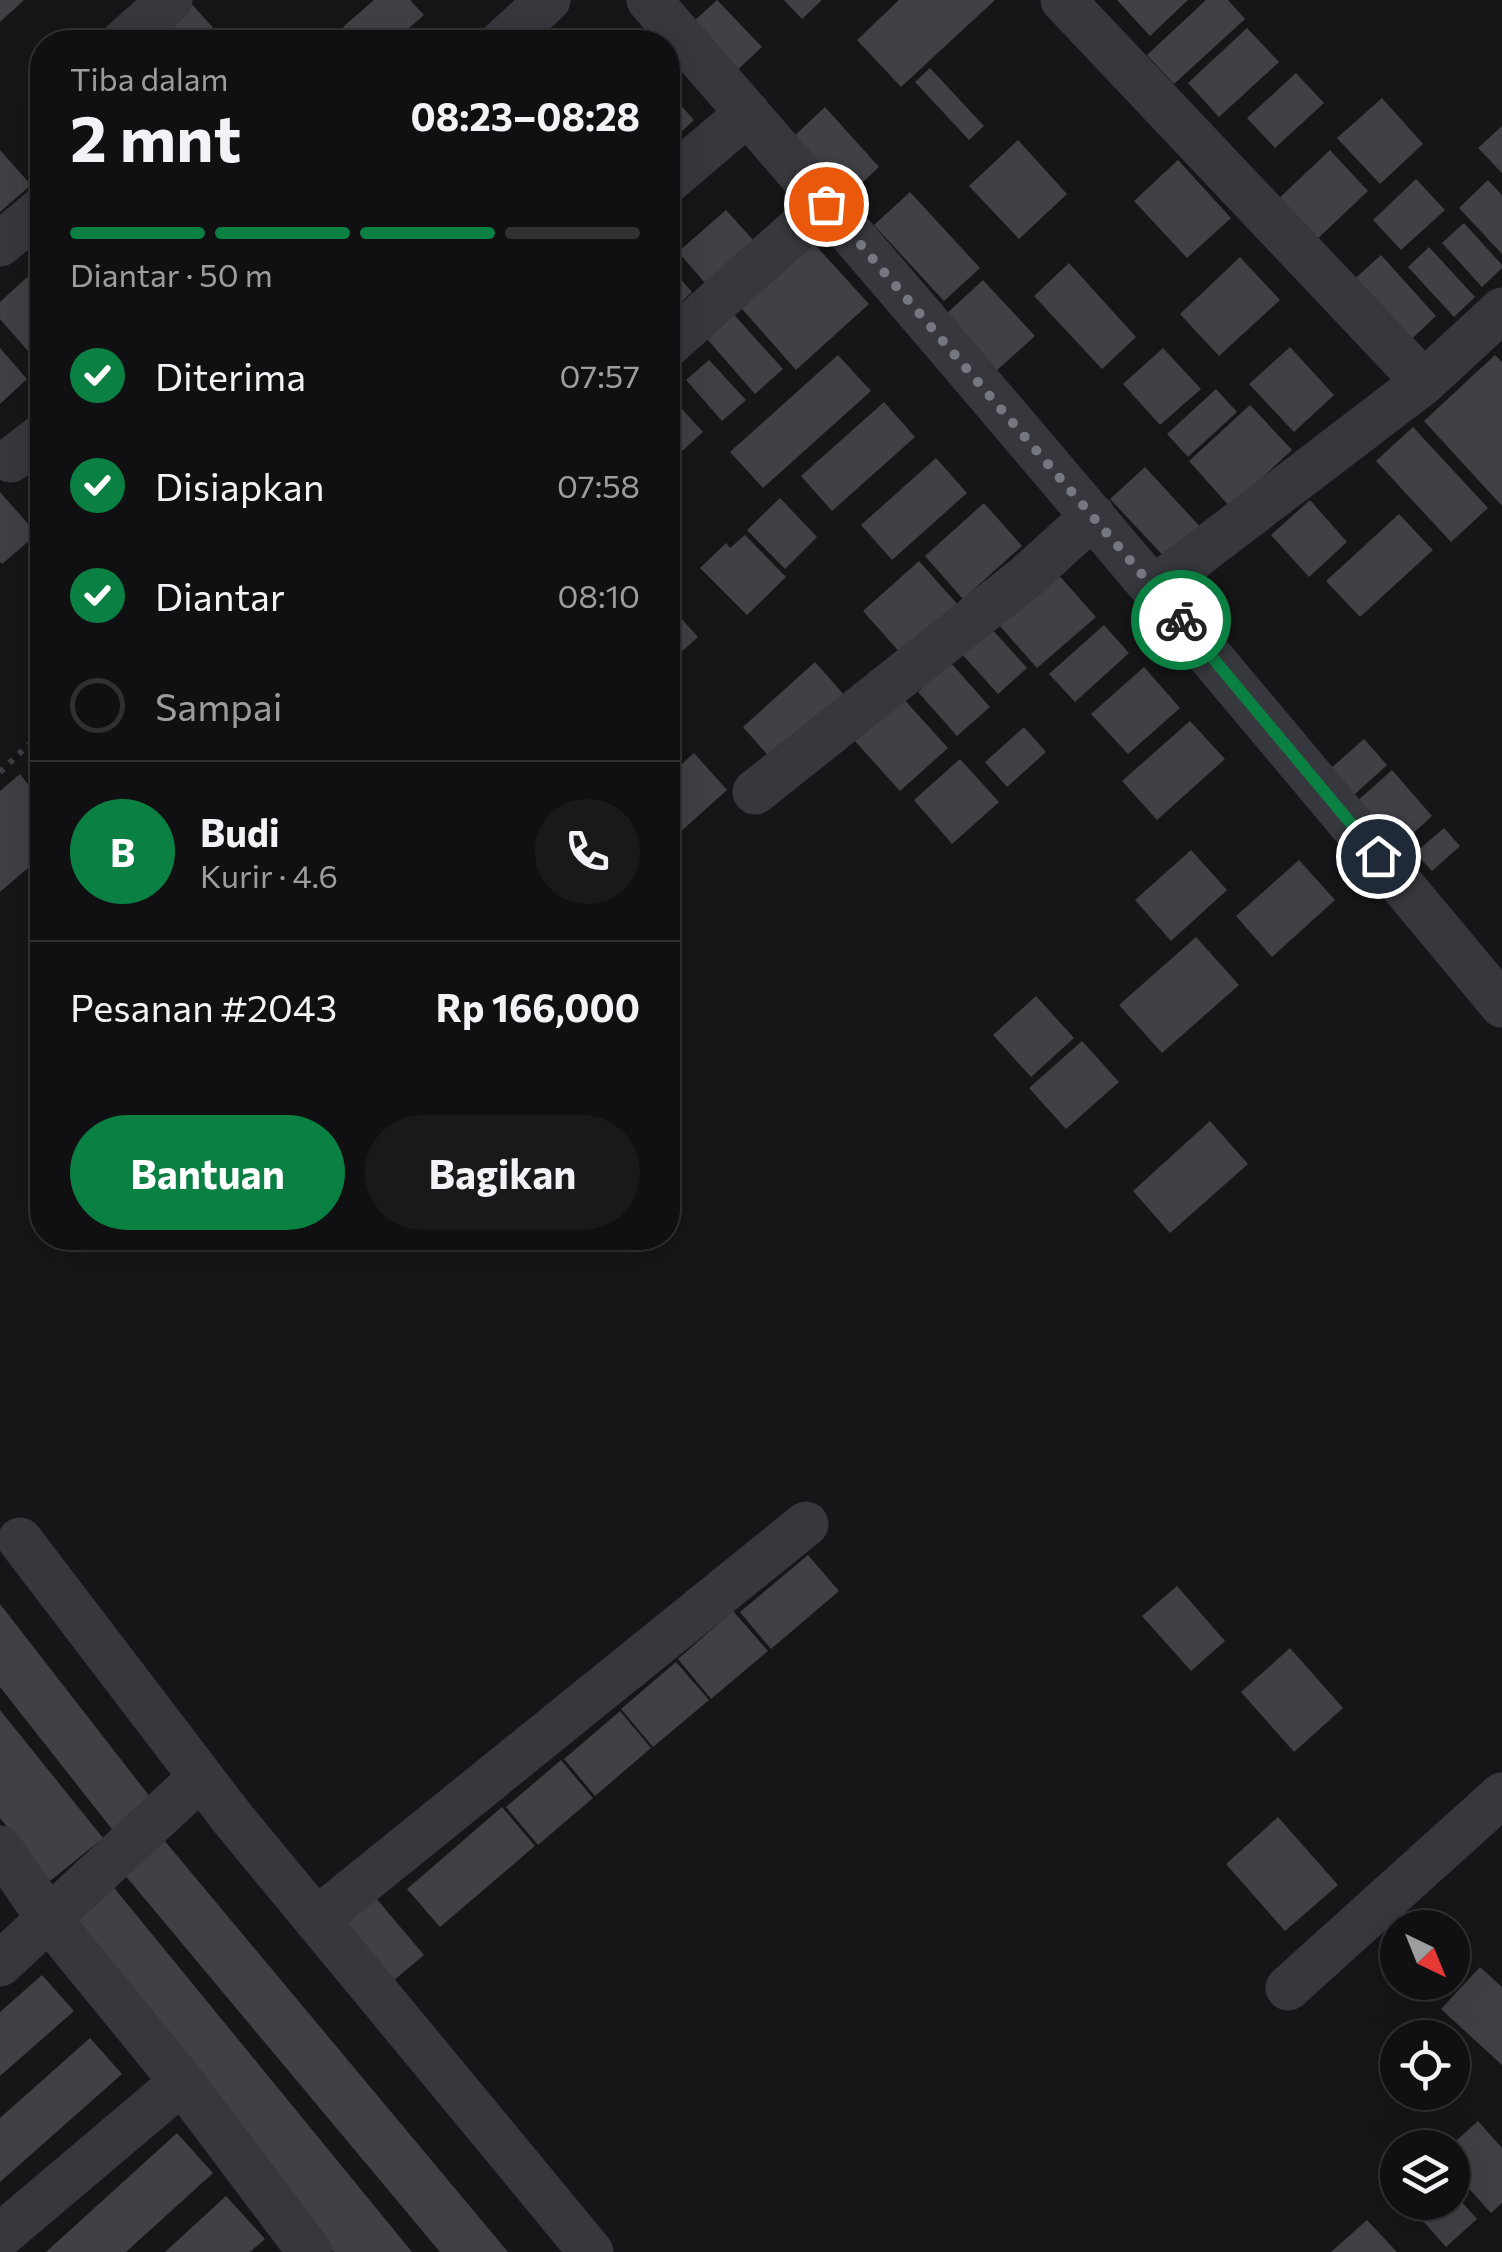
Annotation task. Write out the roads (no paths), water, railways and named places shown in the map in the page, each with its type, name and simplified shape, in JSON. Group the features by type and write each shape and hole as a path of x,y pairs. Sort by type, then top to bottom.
{"street":[{"path":"136,30 170,0"},
{"path":"515,30 548,0"},
{"path":"649,0 675,30"},
{"path":"1064,0 1424,382"},
{"path":"680,35 1093,516 1502,1005"},
{"path":"680,171 748,113"},
{"path":"680,334 826,204"},
{"path":"0,244 30,219"},
{"path":"1154,588 1424,382 1502,310"},
{"path":"755,792 1026,577 1093,516"},
{"path":"316,1920 806,1524"},
{"path":"20,1540 201,1777 591,2252"},
{"path":"0,1964 201,1777"},
{"path":"1288,1988 1502,1794"},
{"path":"0,1848 50,1919 182,2082 306,2250"},
{"path":"0,2236 182,2082"}]}
